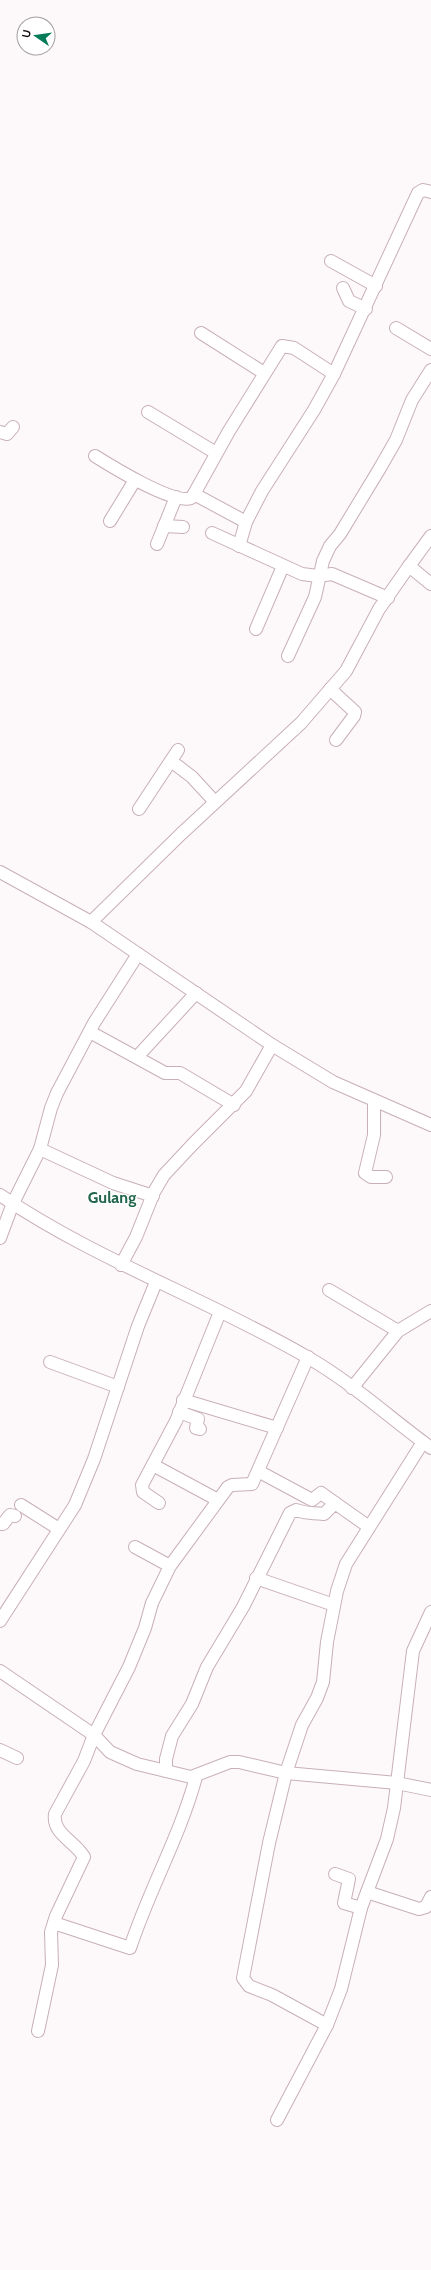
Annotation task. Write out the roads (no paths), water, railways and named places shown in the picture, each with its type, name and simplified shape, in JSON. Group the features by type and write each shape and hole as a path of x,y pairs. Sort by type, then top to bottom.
{"street":[{"path":"239,546 246,522 262,492 314,410 334,374 366,309 400,227 418,193 423,190 431,192"},
{"path":"330,261 376,286"},
{"path":"343,288 349,301 366,309"},
{"path":"396,328 431,349"},
{"path":"201,333 264,373"},
{"path":"95,456 135,480 187,500 194,494 216,453 279,349 288,346 334,374"},
{"path":"288,656 315,597 323,561 330,546 340,534 380,468 396,440 412,400 431,370"},
{"path":"148,412 216,453"},
{"path":"0,432 7,434 13,427"},
{"path":"110,521 135,480"},
{"path":"194,494 246,522"},
{"path":"157,544 176,497"},
{"path":"164,526 183,527"},
{"path":"212,533 302,574 332,574 388,598"},
{"path":"90,922 215,802 301,723 346,671 388,598 431,536"},
{"path":"256,629 283,566"},
{"path":"409,566 431,584"},
{"path":"330,689 355,712 354,716 336,740"},
{"path":"139,809 178,750"},
{"path":"171,761 192,777 215,802"},
{"path":"0,872 90,922 272,1045 333,1082 431,1125"},
{"path":"0,1238 13,1203 40,1149 51,1108 57,1093 106,1002 138,954"},
{"path":"137,1057 196,993"},
{"path":"90,1032 165,1073 180,1073 234,1105"},
{"path":"121,1265 136,1237 153,1196 164,1175 176,1161 234,1105 253,1080 272,1045"},
{"path":"374,1101 374,1135 365,1173 371,1177 386,1177"},
{"path":"40,1149 113,1183 153,1196"},
{"path":"0,1195 121,1265 220,1312 308,1357 352,1388 427,1445 369,1527 346,1564 334,1605 327,1642 323,1682 317,1698 302,1725 286,1773 269,1843 243,1978 249,1986 272,1995 327,2024"},
{"path":"0,1621 75,1505 94,1459 138,1326 156,1282"},
{"path":"329,1290 398,1330"},
{"path":"352,1388 398,1330 431,1311"},
{"path":"159,1503 141,1489 179,1412 220,1312"},
{"path":"38,2031 52,1965 51,1932 84,1856 57,1829 54,1823 55,1814 84,1761 94,1735 129,1667 145,1628 152,1603 170,1566 228,1487 232,1484 252,1484 308,1357"},
{"path":"50,1362 118,1388"},
{"path":"183,1400 277,1428"},
{"path":"179,1412 198,1419 196,1428 200,1430"},
{"path":"153,1465 218,1500"},
{"path":"258,1471 312,1500 321,1493 369,1527"},
{"path":"166,1771 166,1759 172,1736 192,1704 207,1667 243,1607 256,1578 293,1510 308,1514 317,1512 324,1514 335,1503"},
{"path":"21,1505 59,1529"},
{"path":"0,1524 3,1525 10,1515 15,1516"},
{"path":"135,1547 170,1566"},
{"path":"256,1578 334,1605"},
{"path":"277,2120 327,2024 341,1989 361,1908 387,1839 394,1808 413,1651 427,1628 431,1612"},
{"path":"0,1671 94,1735 110,1752 124,1760 196,1777 214,1767 230,1762 286,1773 397,1783 431,1790"},
{"path":"0,1750 17,1758"},
{"path":"54,1923 130,1948 146,1902 181,1824 196,1777"},
{"path":"335,1874 349,1879 344,1903 361,1908"},
{"path":"367,1892 420,1909 426,1907 431,1897"}],"district":[{"name":"Gulang","path":"112,1197"}]}
